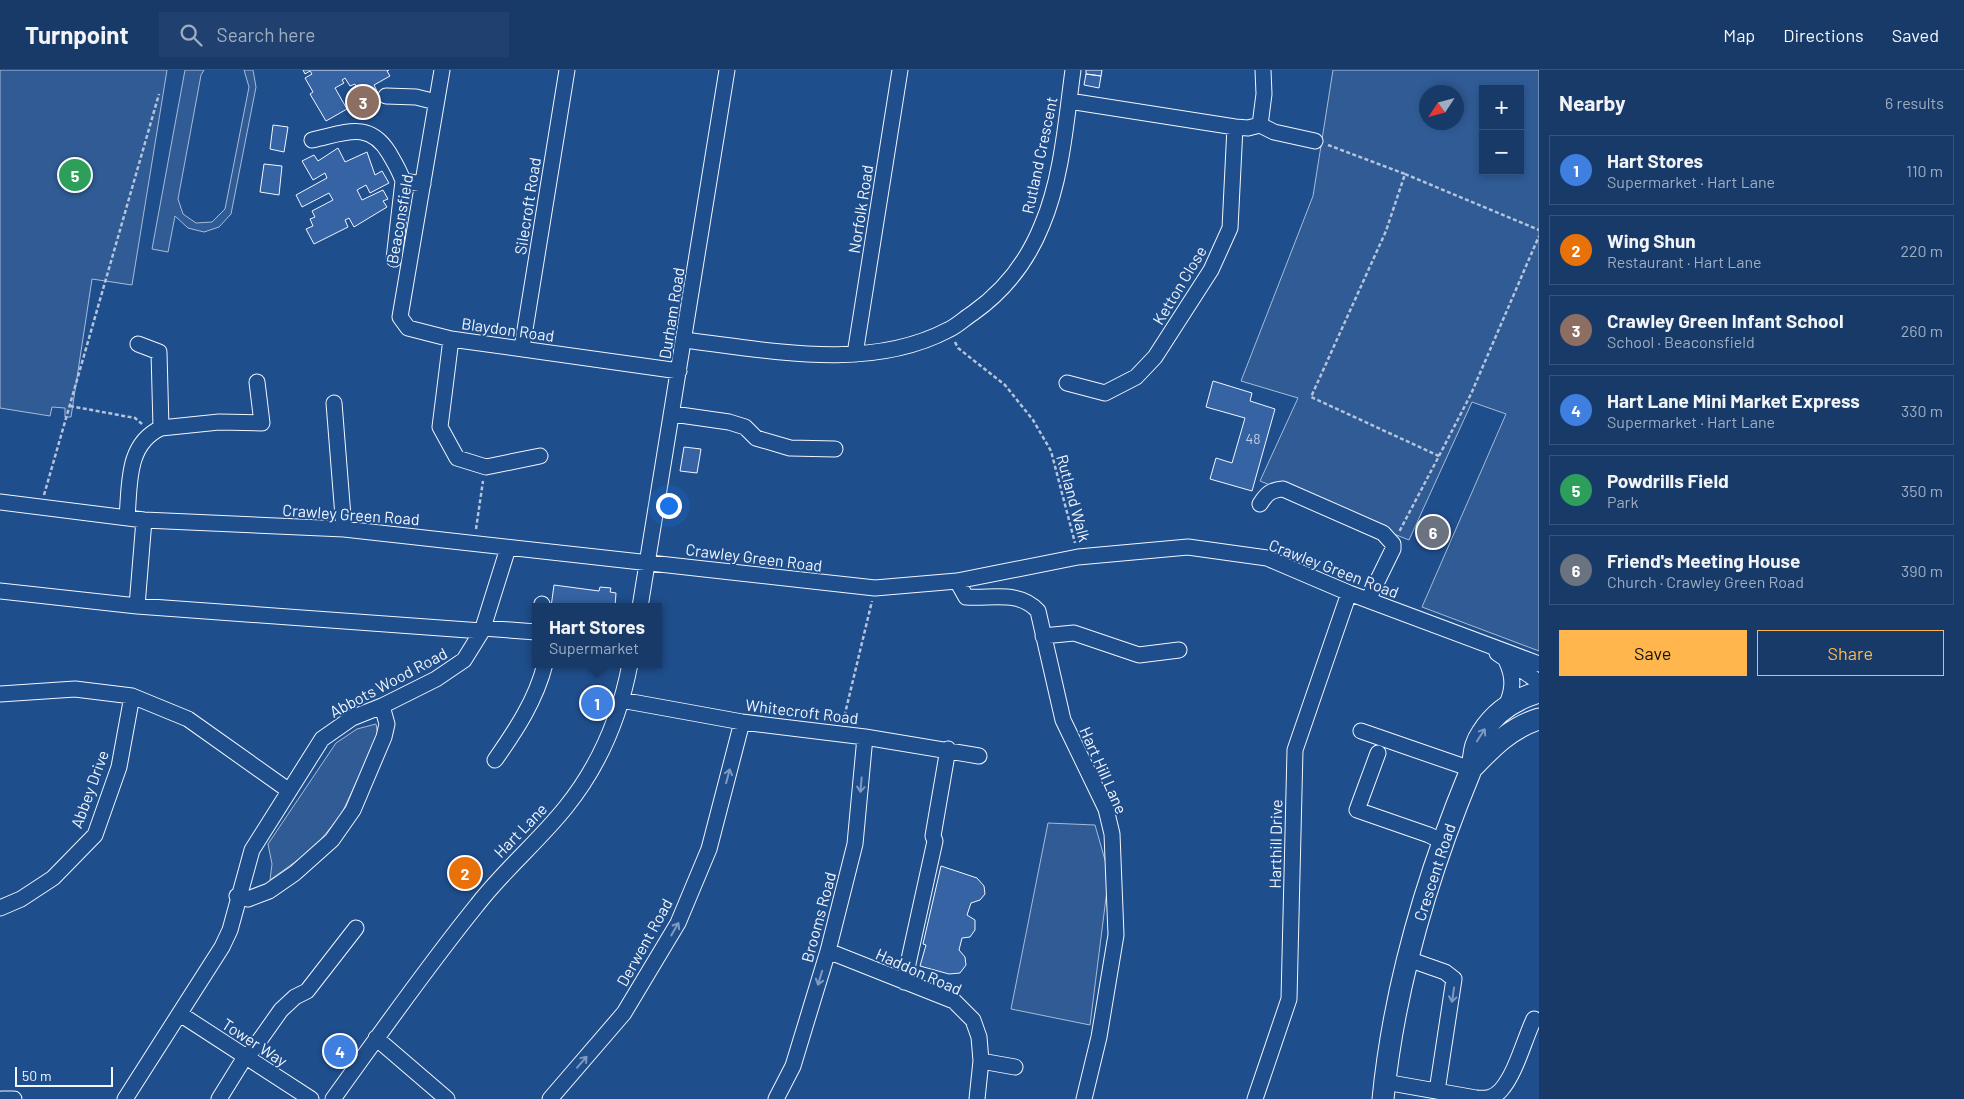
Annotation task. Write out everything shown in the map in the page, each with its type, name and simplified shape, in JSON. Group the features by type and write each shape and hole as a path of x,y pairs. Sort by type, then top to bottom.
{"highway":[{"path":"1505,708 1539,692"},
{"name":"Crescent Road","path":"1384,1091 1393,1024 1408,959 1443,842 1471,769 1475,744 1490,722 1505,708"},
{"path":"1471,769 1502,737 1520,726 1539,719"}],"street":[{"name":"Beaconsfield","path":"442,70 400,317 408,328 451,339"},
{"name":"Silecroft Road","path":"522,348 567,70"},
{"name":"Durham Road","path":"647,562 673,414 727,70"},
{"name":"Norfolk Road","path":"855,354 900,70"},
{"name":"Rutland Crescent","path":"684,340 806,354 855,354 901,348 948,330 988,302 1020,268 1042,225 1056,179 1073,70"},
{"path":"1260,125 1264,94 1263,70"},
{"path":"386,96 416,97 436,102"},
{"path":"1069,101 1235,128 1260,125 1274,132 1316,141"},
{"name":"Ketton Close","path":"1067,383 1105,394 1136,377 1155,357 1212,270 1230,228 1235,128"},
{"path":"312,140 350,132 370,133 383,144 403,181 394,259"},
{"path":"403,181 423,184"},
{"name":"Blaydon Road","path":"540,456 486,467 457,458 440,427 451,339 679,371"},
{"path":"138,344 159,352 156,431"},
{"path":"127,517 132,462 137,448 156,431 219,422 262,423 257,382"},
{"path":"334,403 344,529"},
{"path":"673,414 737,424 745,427 756,438 790,448 835,449"},
{"path":"1260,504 1272,489 1283,489 1384,533 1393,544 1393,549 1368,600"},
{"name":"Crawley Green Road","path":"0,502 144,520 344,529 875,588 957,581 1078,557 1188,546 1267,558 1368,600 1539,664"},
{"path":"137,606 144,520"},
{"name":"Abbots Wood Road","path":"124,1099 222,947 230,930 237,896 252,850 288,790 322,739 352,718 382,706 436,679 464,660 483,629 508,548"},
{"path":"641,603 647,562"},
{"name":"Hart Hill Lane","path":"957,581 966,597 1018,597 1032,604 1038,611 1063,720 1106,809 1112,834 1116,935 1102,1019 1084,1099"},
{"path":"0,592 137,606 532,632"},
{"name":"Harthill Drive","path":"1255,1099 1289,999 1295,750 1349,592"},
{"path":"1043,636 1074,632 1139,655 1179,650"},
{"name":"Crawley Green Road","path":"1487,645 1539,682"},
{"name":"Crescent Road","path":"1505,708 1510,698 1513,682 1506,660"},
{"path":"495,760 522,721 541,680 544,668"},
{"name":"Hart Lane","path":"333,1099 376,1038 486,894 553,822 577,792 603,748 622,700 629,668"},
{"path":"0,694 74,689 132,696 188,719 288,790"},
{"name":"Abbey Drive","path":"0,908 21,899 53,878 95,835 118,767 132,696"},
{"name":"Whitecroft Road","path":"622,700 742,722 865,737 948,749 979,756"},
{"path":"237,896 248,899 269,891 295,873 332,840 352,810 384,738 386,724 382,706"},
{"name":"Derwent Road","path":"550,1099 624,1013 678,923 709,849 742,722"},
{"path":"1361,731 1471,769"},
{"name":"Brooms Road","path":"776,1099 793,1066 828,951 856,844 865,737"},
{"path":"904,982 935,841 933,836 948,749"},
{"path":"1378,753 1357,810 1443,842"},
{"path":"219,1099 246,1057 281,1010 295,997 307,991 356,928"},
{"name":"Haddon Road","path":"828,951 954,1001 973,1020 980,1037 981,1061 977,1099"},
{"path":"1408,959 1445,972 1454,979 1454,989 1437,1091"},
{"name":"Tower Way","path":"180,1014 311,1099"},
{"path":"1384,1091 1437,1091 1486,1099 1494,1096 1501,1091 1507,1081 1534,1019"},
{"path":"376,1038 447,1099"},
{"path":"981,1061 1015,1067"},
{"path":"2,1099 14,1099"}],"path":[{"path":"41,506 159,94"},
{"path":"1316,141 1406,174 1539,230"},
{"path":"1406,174 1386,231 1311,397 1440,456"},
{"path":"1393,544 1440,456 1470,394 1539,236"},
{"name":"Rutland Walk","path":"948,330 958,348 1005,385 1033,420 1051,451 1078,557"},
{"path":"70,406 135,418 156,431"},
{"path":"474,542 486,467"},
{"path":"840,734 875,588"}],"shaded area":[{"path":"0,70 167,70 132,285 92,279 71,417 65,417 65,408 52,407 50,416 0,408"},
{"path":"185,70 204,70 201,75 178,199 183,214 196,223 212,222 225,209 249,87 244,70 253,70 256,87 231,214 219,227 204,232 188,228 175,216 168,252 152,249"},
{"path":"1333,70 1539,70 1539,651 1422,607 1506,414 1472,402 1409,540 1260,481 1298,398 1241,381 1313,196"},
{"path":"376,724 378,736 341,815 313,849 270,880 272,864 268,844 336,743 357,729"},
{"path":"1048,823 1095,825 1109,874 1090,1025 1011,1009"}],"building":[{"path":"303,70 389,70 387,71 390,76 374,85 378,93 356,105 352,98 356,96 352,89 356,87 355,84 350,86 345,78 342,80 344,83 335,88 347,109 326,121 310,94 313,92 305,78 312,74 310,71 305,74"},
{"path":"1086,70 1102,70 1101,76 1086,74"},
{"path":"1086,74 1101,76 1099,88 1084,85"},
{"path":"273,125 288,127 284,152 270,149"},
{"path":"338,148 345,162 367,152 375,175 382,171 389,183 370,193 366,185 357,190 362,200 383,190 388,199 383,201 387,207 354,227 349,218 345,220 348,227 314,244 306,229 313,226 310,219 315,217 312,211 333,200 329,193 302,207 296,195 327,178 325,173 313,180 302,161 314,155 318,161"},
{"path":"264,164 282,166 279,195 260,192"},
{"path":"1213,381 1252,393 1250,401 1275,409 1252,491 1210,479 1216,458 1232,463 1245,418 1206,407"},
{"path":"684,447 701,449 697,473 680,471"},
{"path":"554,585 599,591 600,587 611,588 610,592 616,593 615,603 552,603"},
{"path":"941,866 977,878 984,886 985,894 980,900 971,903 967,915 975,920 975,930 970,937 962,938 959,950 965,957 966,965 960,973 949,974 920,966 926,945 923,944"}],"place":[{"name":"Crawley Green Infant School","path":"363,102"},
{"name":"Powdrills Field","path":"75,175"},
{"name":"Friend's Meeting House","path":"1433,532"},
{"name":"Hart Stores","path":"597,703"},
{"name":"Wing Shun","path":"465,873"},
{"name":"Hart Lane Mini Market Express","path":"340,1051"}]}
